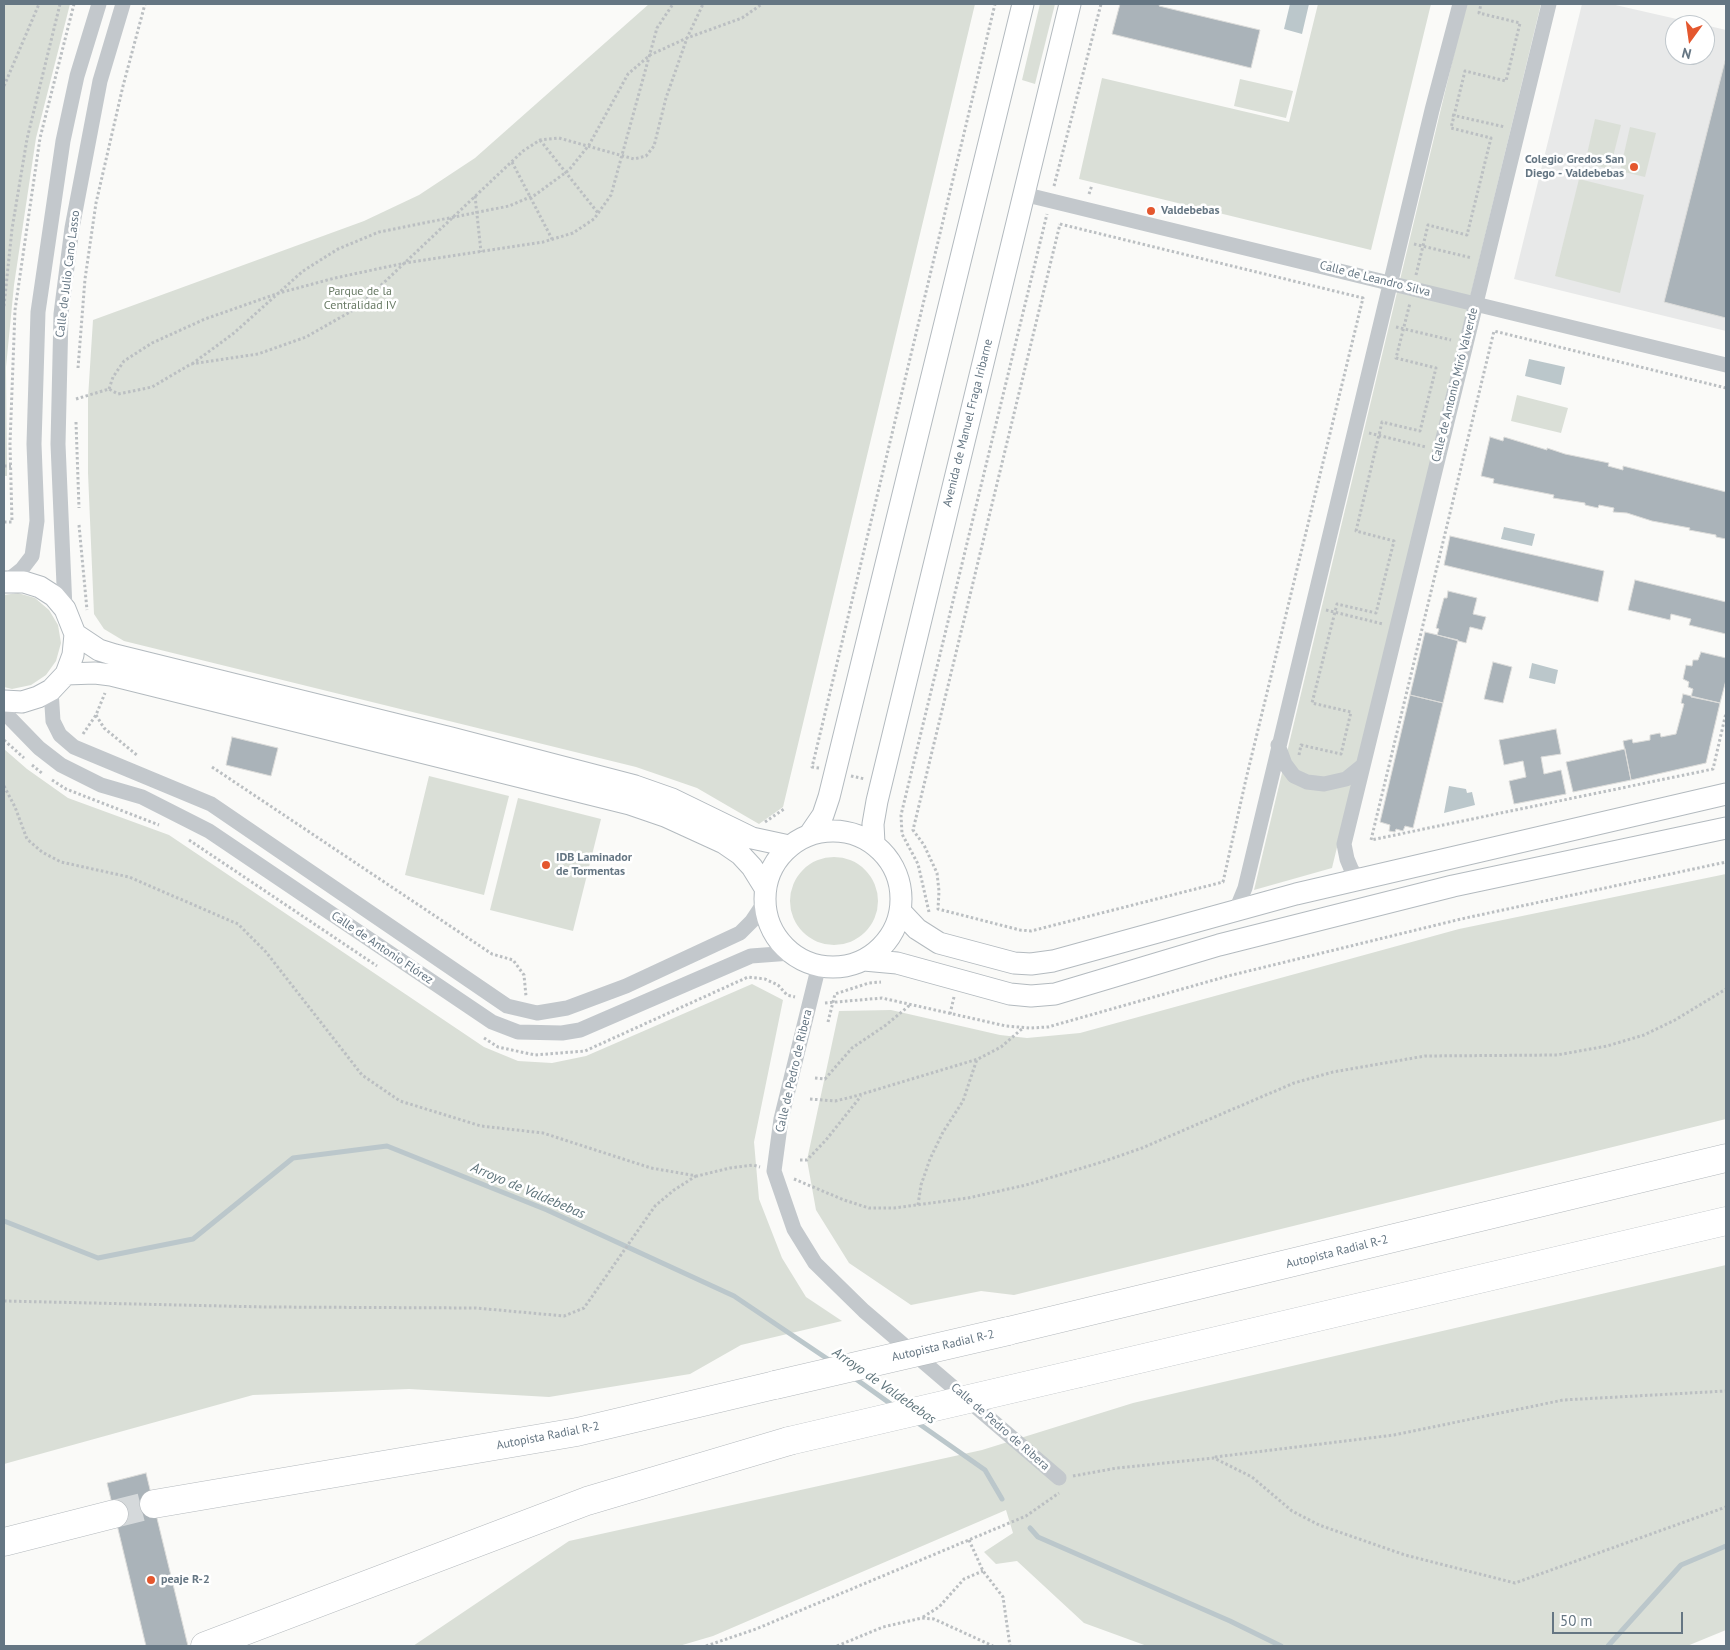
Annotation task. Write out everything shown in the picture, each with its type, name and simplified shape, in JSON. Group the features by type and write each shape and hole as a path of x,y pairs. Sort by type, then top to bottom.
{"highway":[{"name":"Autopista Radial R-2","path":"154,1504 577,1432 1008,1331 1726,1158"},
{"path":"205,1646 587,1501 789,1441 1726,1221"},
{"path":"4,1542 114,1514"}],"street":[{"name":"Calle de Julio Cano Lasso","path":"5,582 22,569 32,556 37,521 34,444 38,312 63,141 77,76 99,4"},
{"name":"Calle de Julio Cano Lasso","path":"65,609 58,444 61,314 74,219 100,81 123,4"},
{"path":"810,834 823,815 835,772 1023,4"},
{"name":"Avenida de Manuel Fraga Iribarne","path":"874,844 873,824 881,782 1070,4"},
{"path":"1236,910 1245,888 1390,283 1460,4"},
{"name":"Calle de Antonio Miró Valverde","path":"1361,878 1350,865 1344,844 1549,4"},
{"name":"Calle de Leandro Silva","path":"1023,194 1726,365"},
{"path":"4,701 22,702 51,690 66,674 74,655 74,634 65,609 54,596 40,587 24,582 5,582"},
{"path":"74,634 99,650 116,655 512,753 636,786 672,799 752,838 788,846"},
{"path":"66,674 95,673 110,675 630,804 665,816 724,843 740,854 752,867 765,896 769,922 778,939 791,953 819,965 850,965 864,960 885,943 894,929 900,911 901,892 897,874 887,857 874,844 854,834 832,830 810,834 788,846 771,869 765,896"},
{"name":"Calle de Antonio Flórez","path":"51,690 53,721 60,735 74,747 211,804 507,1006 536,1013 566,1008 626,986 740,933 752,921 765,896"},
{"name":"Calle de Antonio Flórez","path":"4,712 39,748 61,765 101,785 142,797 209,831 492,1022 518,1032 562,1033 580,1030 736,961 767,953 791,953"},
{"path":"1278,745 1285,764 1294,776 1307,782 1324,784 1346,779 1362,766"},
{"path":"900,911 917,929 940,942 996,959 1031,964 1053,962 1236,910 1361,878 1726,794"},
{"path":"864,960 896,963 1010,994 1031,996 1055,994 1219,944 1453,886 1726,828"},
{"name":"Calle de Pedro de Ribera","path":"819,965 780,1119 774,1171 794,1228 815,1263 864,1311 1060,1478"}],"path":[{"path":"4,86 39,4"},
{"path":"4,306 12,229 27,139 60,4"},
{"path":"78,369 85,279 96,203 123,86 145,4"},
{"path":"109,389 113,377 124,361 152,344 205,319 279,293 335,278 405,263 552,240 573,233 598,213 611,195 658,28 673,4"},
{"path":"191,364 258,354 306,337 357,308 512,162 540,140 559,138 623,156 634,158 646,156 654,146 666,98 687,38 703,4"},
{"path":"76,399 109,389 118,394 152,388 191,364 234,333 303,271 338,249 379,232 509,206 530,198 566,173 589,146 628,74 650,55 687,38 742,18 762,4"},
{"path":"908,788 812,767 995,4"},
{"path":"1055,181 1101,4"},
{"path":"1294,776 1301,745 1341,754 1351,712 1312,703 1336,604 1376,614 1394,541 1356,531 1382,422 1420,431 1436,368 1396,358 1428,225 1467,235 1491,138 1451,128 1464,71 1506,81 1520,23 1479,13 1481,4"},
{"path":"1447,114 1508,128"},
{"path":"540,140 598,213"},
{"path":"512,162 552,240"},
{"path":"475,196 481,252"},
{"path":"932,917 928,909 924,879 902,834 901,815 1046,220"},
{"path":"1060,224 1363,298 1246,779 1223,882 1041,929 1020,930 938,910 939,891 937,873 924,845 914,830 1060,224"},
{"path":"1409,242 1474,258"},
{"path":"1388,325 1457,341"},
{"path":"1726,388 1494,331 1371,840 1713,769 1726,713"},
{"path":"76,389 76,409"},
{"path":"76,419 79,512"},
{"path":"1361,431 1429,448"},
{"path":"4,466 11,466"},
{"path":"4,522 12,522"},
{"path":"1318,608 1389,625"},
{"path":"87,741 80,736 96,715 107,688"},
{"path":"96,715 104,728 136,752 141,761 133,758"},
{"path":"212,767 492,954 513,960 524,975 526,1000 521,997"},
{"path":"4,786 15,807 27,839 42,852 61,862 129,877 238,924 266,952 362,1075 400,1101 481,1126 543,1133 652,1168 696,1176 752,1165 774,1171 869,1208 918,1205 968,1198 1026,1186 1142,1148 1294,1084 1333,1072 1425,1056 1557,1054 1607,1046 1644,1035 1675,1020 1726,989"},
{"path":"832,1004 867,998 882,998 950,1014 1023,1027 1048,1027 1228,976 1461,919 1726,862"},
{"path":"828,1022 835,994 870,983 888,982"},
{"path":"945,994 954,996 950,1014"},
{"path":"815,1078 825,1078 852,1048 886,1025 910,1005"},
{"path":"810,1099 835,1101 861,1095 978,1059 1001,1046 1023,1027"},
{"path":"918,1205 930,1159 943,1132 963,1101 978,1059"},
{"path":"800,1160 806,1160 826,1140 861,1095"},
{"path":"4,1301 266,1307 476,1308 564,1316 584,1308 640,1226 668,1195 696,1176"},
{"path":"706,1646 756,1629 1026,1516 1059,1494 1060,1478 1117,1468 1214,1458 1394,1435 1563,1400 1726,1391"},
{"path":"1214,1458 1252,1477 1292,1511 1319,1525 1405,1555 1515,1583 1726,1507"},
{"path":"969,1540 983,1571 1003,1597 1010,1646"},
{"path":"922,1618 939,1607 964,1579 983,1571"},
{"path":"837,1646 883,1627 922,1618 934,1619 993,1646"}],"shaded area":[{"path":"1290,4 1309,4 1302,34 1284,29"},
{"name":"Colegio Gredos San Diego - Valdebebas","path":"1582,4 1611,4 1665,16 1665,65 1715,65 1715,27 1726,30 1726,331 1514,279"},
{"path":"1529,359 1565,367 1561,385 1525,376"},
{"path":"1504,527 1535,534 1532,546 1501,539"},
{"path":"1532,663 1558,670 1555,684 1529,678"},
{"path":"1449,786 1466,789 1467,793 1472,792 1475,805 1444,813"}],"green space":[{"path":"4,4 70,4 36,138 14,285 6,367 7,476 4,476"},
{"name":"Parque de la Centralidad IV","path":"649,4 975,4 783,807 759,824 697,788 636,767 124,641 104,629 94,614 88,473 88,398 93,320 364,221 419,195 475,158"},
{"path":"1040,4 1055,4 1035,84 1022,80"},
{"path":"1318,4 1431,4 1371,250 1079,179 1102,78 1289,122"},
{"path":"1466,4 1541,4 1332,868 1254,890"},
{"path":"1240,79 1293,91 1286,118 1234,106"},
{"path":"1595,119 1621,125 1610,169 1585,163"},
{"path":"1630,127 1656,133 1645,177 1620,171"},
{"path":"1579,179 1644,195 1620,293 1555,276"},
{"path":"1517,395 1568,408 1561,433 1511,421"},
{"path":"18,593 35,598 49,610 58,625 61,643 56,661 46,675 31,685 12,689 4,687 4,595"},
{"path":"4,749 27,769 68,798 169,835 484,1047 518,1061 552,1063 586,1056 752,984 783,1000 754,1142 759,1199 782,1258 806,1297 842,1321 741,1345 690,1374 549,1397 409,1389 253,1395 4,1464"},
{"path":"429,776 509,796 484,895 405,875"},
{"name":"IDB Laminador de Tormentas","path":"518,798 601,819 573,931 490,910"},
{"path":"825,857 843,857 859,864 871,876 878,892 878,910 871,926 859,938 843,945 825,945 809,938 797,926 790,910 790,892 797,876 809,864"},
{"path":"1726,874 1726,1119 1014,1295 981,1291 911,1305 849,1263 816,1210 807,1160 839,1011 891,1010 1000,1035 1027,1038 1080,1033 1459,929"},
{"path":"1726,1265 1726,1630 1687,1646 1147,1646 1084,1623 1017,1561 996,1564 984,1552 1013,1533 1006,1510 713,1636 679,1646 413,1646 569,1541 982,1450 1133,1403"}],"building":[{"path":"1120,4 1160,4 1159,6 1260,30 1251,68 1112,34"},
{"path":"1726,61 1726,318 1664,302"},
{"path":"1490,437 1503,441 1504,437 1547,450 1547,448 1565,454 1609,463 1608,466 1623,470 1623,466 1726,492 1726,539 1716,537 1716,535 1689,530 1690,528 1652,521 1627,513 1613,512 1614,508 1599,505 1598,508 1585,505 1585,503 1553,498 1554,495 1493,483 1494,479 1481,476"},
{"path":"1450,536 1604,571 1598,602 1444,565"},
{"path":"1635,580 1726,602 1726,634 1689,625 1691,619 1671,614 1670,620 1628,610"},
{"path":"1448,591 1477,598 1473,614 1486,617 1482,630 1470,627 1466,643 1437,635 1439,629 1436,628 1444,598 1447,598"},
{"path":"1425,632 1458,640 1443,703 1410,695"},
{"path":"1701,652 1726,658 1726,680 1720,703 1691,697 1693,689 1688,687 1689,682 1683,679 1686,665 1692,666 1693,660 1698,660"},
{"path":"1493,662 1512,667 1503,703 1484,699"},
{"path":"1683,694 1720,703 1706,763 1631,780 1623,741 1632,739 1633,743 1650,740 1650,735 1660,733 1661,737 1676,734 1684,704 1681,703"},
{"path":"1410,695 1443,703 1413,828 1405,826 1403,831 1396,829 1395,832 1389,831 1390,825 1380,822"},
{"path":"1556,729 1561,754 1541,757 1544,774 1561,770 1566,794 1514,804 1509,781 1526,777 1523,761 1504,765 1499,740"},
{"path":"232,737 278,748 271,776 226,765"},
{"path":"1625,749 1631,780 1573,792 1566,762"},
{"name":"peaje R-2","path":"146,1473 188,1646 146,1646 107,1483"}],"waterway":[{"name":"Arroyo de Valdebebas","path":"4,1221 98,1258 193,1239 293,1158 387,1146 547,1210 734,1296 832,1362"},
{"name":"Arroyo de Valdebebas","path":"853,1377 895,1407"},
{"name":"Arroyo de Valdebebas","path":"915,1421 985,1470 1002,1499"},
{"name":"Arroyo de Valdebebas","path":"1030,1528 1038,1537 1230,1621 1281,1646"},
{"name":"Arroyo de Valdebebas","path":"1608,1646 1681,1565 1726,1546"}],"tunnel":[{"path":"114,1514 154,1504"}],"place":[{"name":"Colegio Gredos San Diego - Valdebebas","path":"1634,167"},
{"name":"Valdebebas","path":"1151,211"},
{"name":"IDB Laminador de Tormentas","path":"546,865"},
{"name":"peaje R-2","path":"151,1580"}]}
